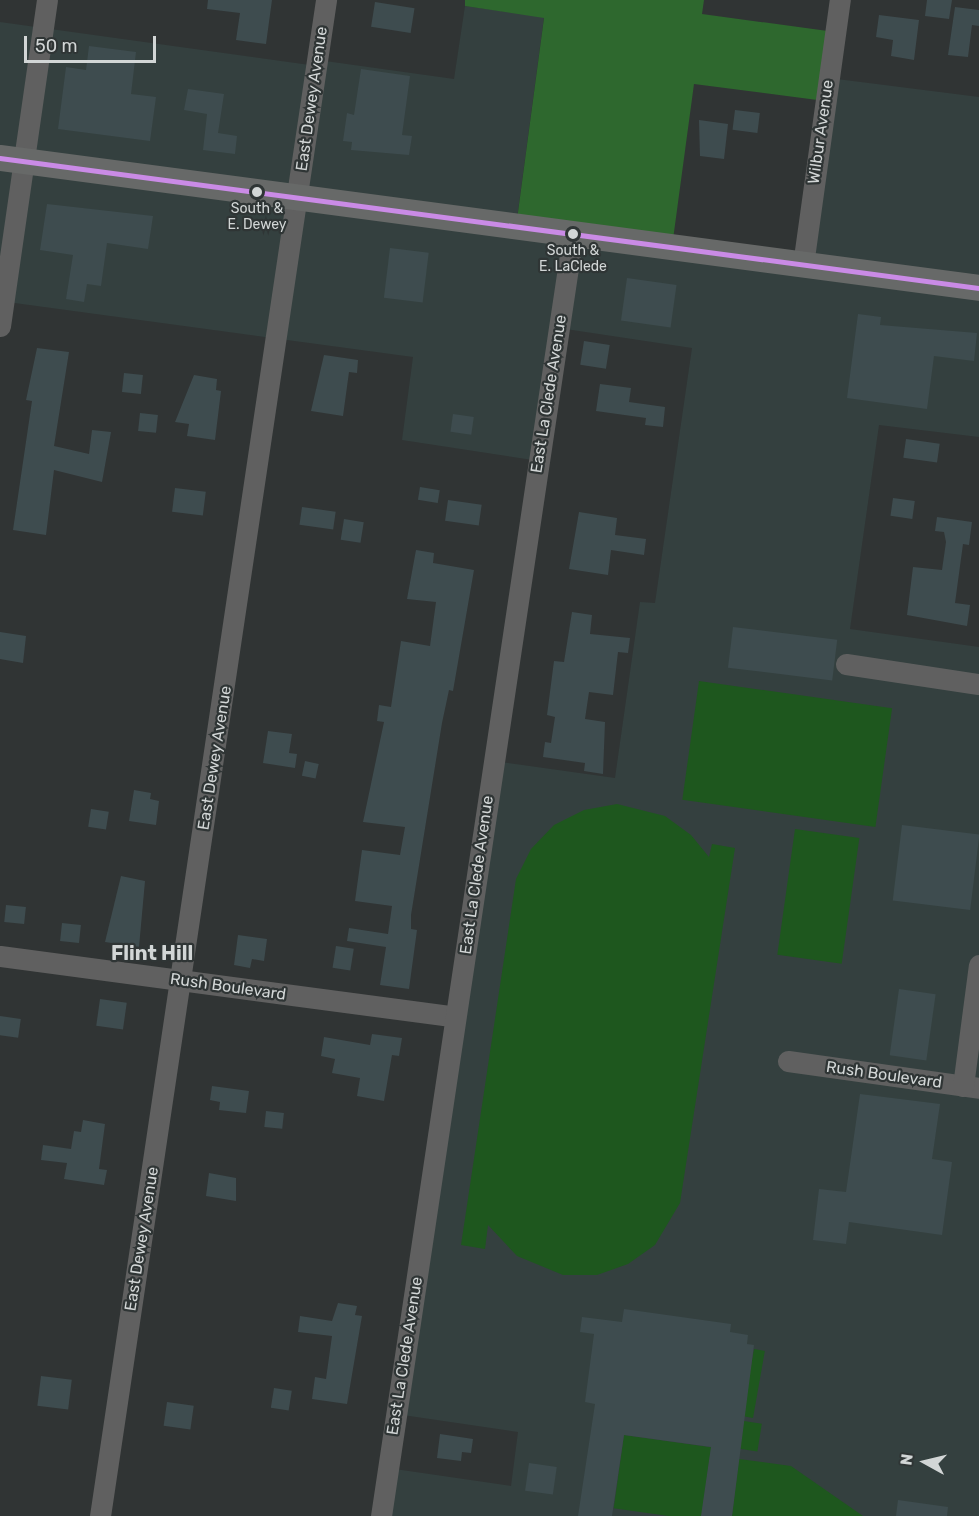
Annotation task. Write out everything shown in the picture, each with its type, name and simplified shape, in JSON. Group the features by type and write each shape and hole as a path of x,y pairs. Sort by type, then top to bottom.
{"main road":[{"path":"12,159 979,288"}],"street":[{"path":"0,326 12,159 47,0"},
{"name":"East Dewey Avenue","path":"100,1516 299,197 326,0"},
{"name":"Wilbur Avenue","path":"803,265 840,0"},
{"name":"East La Clede Avenue","path":"381,1516 573,234"},
{"path":"846,664 979,684"},
{"name":"Rush Boulevard","path":"0,956 455,1017"},
{"path":"971,1087 975,990 979,965"},
{"name":"Rush Boulevard","path":"788,1061 971,1087"}],"shaded area":[{"path":"465,6 544,17 516,226 803,265 829,78 979,97 979,437 879,425 850,629 979,647 979,1516 381,1516 388,1468 511,1486 518,1432 396,1414 494,761 615,778 640,602 655,603 692,348 559,328 539,461 402,440 413,357 0,301 0,22 317,66 318,60 454,79"}],"green space":[{"path":"465,0 704,0 702,14 835,32 825,101 694,84 672,247 516,227 544,18 465,6"},
{"path":"699,681 892,708 875,827 682,800"},
{"path":"617,804 665,816 691,835 709,857 712,844 735,848 680,1203 655,1245 628,1264 597,1275 563,1275 517,1256 488,1225 485,1249 461,1245 516,879 531,849 554,825 584,810"},
{"path":"795,829 859,838 842,964 777,955"},
{"path":"754,1349 765,1351 753,1418 742,1416"},
{"path":"744,1421 762,1424 757,1451 740,1449"},
{"path":"624,1435 711,1447 701,1516 669,1516 614,1508"},
{"path":"739,1459 791,1466 863,1516 732,1516"}],"building":[{"path":"208,0 272,0 266,44 236,40 240,13 207,9"},
{"path":"927,0 952,0 949,19 925,16"},
{"path":"375,2 415,8 411,33 371,27"},
{"path":"955,7 979,10 979,26 972,25 968,57 948,55"},
{"path":"879,15 919,20 914,60 891,56 893,40 876,37"},
{"path":"89,46 136,52 131,94 156,97 150,141 58,129 66,67 86,70"},
{"path":"361,69 410,76 402,135 412,136 409,155 351,150 352,142 343,141 347,113 354,115"},
{"path":"188,89 224,94 218,133 237,136 235,154 203,150 207,114 184,110"},
{"path":"735,110 760,113 757,133 733,130"},
{"path":"699,120 728,124 724,159 700,156"},
{"path":"47,204 153,216 148,249 107,243 101,286 87,284 84,302 66,299 73,255 40,250"},
{"path":"390,248 429,253 423,302 384,298"},
{"path":"627,278 677,285 671,328 621,321"},
{"path":"858,314 881,317 880,325 977,333 974,361 934,356 927,409 847,398"},
{"path":"584,341 610,345 606,369 580,365"},
{"path":"37,348 69,352 54,446 89,454 92,430 111,432 102,482 54,470 46,535 13,530 32,401 26,400"},
{"path":"324,355 358,360 357,373 349,372 343,416 311,411"},
{"path":"124,373 143,375 141,394 122,392"},
{"path":"194,375 217,379 216,390 221,391 215,440 187,436 189,424 175,422"},
{"path":"600,384 631,388 629,402 665,407 663,427 645,425 646,418 596,411"},
{"path":"140,413 158,415 156,433 138,431"},
{"path":"453,414 474,417 471,435 450,432"},
{"path":"906,439 940,444 937,463 903,458"},
{"path":"420,487 440,490 438,503 418,500"},
{"path":"175,488 206,492 203,516 172,512"},
{"path":"893,498 915,501 912,519 890,516"},
{"path":"448,500 482,505 479,526 445,521"},
{"path":"302,507 336,512 333,530 299,525"},
{"path":"579,512 617,518 615,535 646,539 644,555 611,550 608,575 569,569"},
{"path":"937,517 972,522 969,545 963,544 955,603 970,605 967,626 907,615 913,567 942,570 946,542 944,532 935,531"},
{"path":"344,519 364,522 360,543 341,540"},
{"path":"416,550 434,553 433,563 474,570 453,691 449,690 442,723 411,915 411,929 417,930 409,989 380,985 386,947 347,941 349,928 388,934 392,906 355,901 362,850 400,855 405,827 363,822 384,722 377,721 379,705 391,707 401,641 430,646 436,602 407,599"},
{"path":"572,612 592,615 590,634 630,638 628,653 618,652 613,695 589,692 585,719 605,722 603,774 584,771 585,763 543,757 545,742 551,743 555,717 547,715 554,661 564,662"},
{"path":"733,627 837,640 832,680 728,668"},
{"path":"0,632 26,636 23,663 0,659"},
{"path":"268,731 292,734 289,753 297,754 295,768 263,763"},
{"path":"305,761 319,764 316,779 302,776"},
{"path":"134,790 151,793 150,799 159,801 156,825 129,821"},
{"path":"91,809 109,812 106,830 88,827"},
{"path":"902,825 979,834 970,910 893,900"},
{"path":"121,876 145,881 139,947 105,942"},
{"path":"6,905 26,907 24,924 4,922"},
{"path":"62,923 81,925 79,943 60,941"},
{"path":"238,935 267,939 264,961 252,959 250,968 234,965"},
{"path":"336,946 354,949 350,971 333,968"},
{"path":"899,989 936,994 926,1060 890,1055"},
{"path":"100,999 127,1003 123,1029 96,1026"},
{"path":"0,1016 21,1019 18,1038 0,1035"},
{"path":"372,1034 402,1038 399,1056 392,1055 384,1101 357,1096 360,1078 332,1073 335,1059 321,1056 324,1037 370,1045"},
{"path":"212,1086 249,1091 246,1113 219,1110 220,1102 210,1100"},
{"path":"860,1094 940,1104 932,1159 952,1162 942,1235 849,1222 846,1244 813,1240 819,1189 846,1192"},
{"path":"266,1111 284,1113 282,1129 264,1127"},
{"path":"83,1120 105,1124 99,1169 107,1170 104,1185 64,1179 67,1163 41,1160 43,1145 71,1149 74,1131 81,1132"},
{"path":"209,1173 236,1178 236,1201 206,1196"},
{"path":"338,1303 357,1306 355,1315 362,1316 347,1404 312,1399 315,1377 326,1379 332,1336 298,1332 300,1316 332,1321"},
{"path":"624,1309 731,1324 730,1332 748,1335 747,1344 754,1345 732,1516 701,1516 711,1447 624,1435 612,1516 578,1516 595,1404 585,1402 594,1334 580,1332 582,1317 622,1322"},
{"path":"41,1376 72,1380 68,1410 37,1406"},
{"path":"274,1388 292,1391 289,1411 271,1408"},
{"path":"167,1402 194,1406 190,1430 164,1426"},
{"path":"440,1434 473,1439 471,1453 462,1452 461,1461 437,1458"},
{"path":"529,1463 557,1467 553,1495 525,1491"},
{"path":"898,1500 948,1507 947,1516 896,1516"}],"transit line":[{"path":"0,158 979,288"}],"place":[{"name":"South & E. Dewey","path":"257,192"},
{"name":"South & E. LaClede","path":"573,234"}],"district":[{"name":"Flint Hill","path":"152,953"}]}
